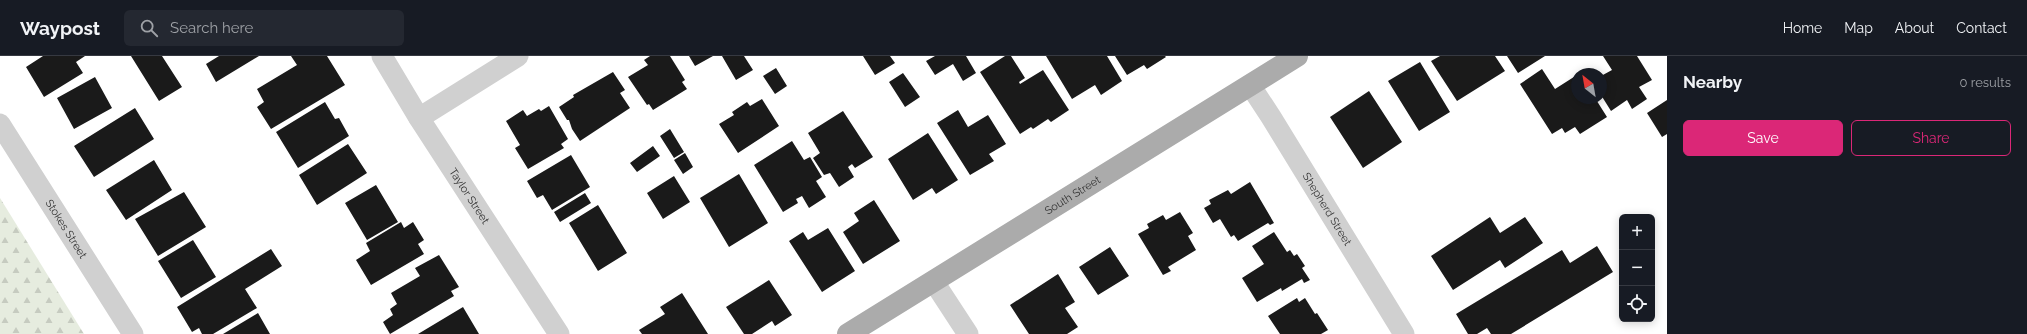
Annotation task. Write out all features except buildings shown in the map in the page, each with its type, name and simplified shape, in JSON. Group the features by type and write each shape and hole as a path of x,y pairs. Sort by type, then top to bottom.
{"main road":[{"name":"South Street","path":"848,334 1297,56"}],"street":[{"name":"Taylor Street","path":"382,56 419,118 559,334"},
{"path":"419,118 518,56"},
{"name":"Shepherd Street","path":"1250,85 1272,117 1404,334"},
{"name":"Stokes Street","path":"0,124 133,334"},
{"path":"934,282 968,334"}],"green space":[{"path":"0,198 84,334 0,334"}]}
